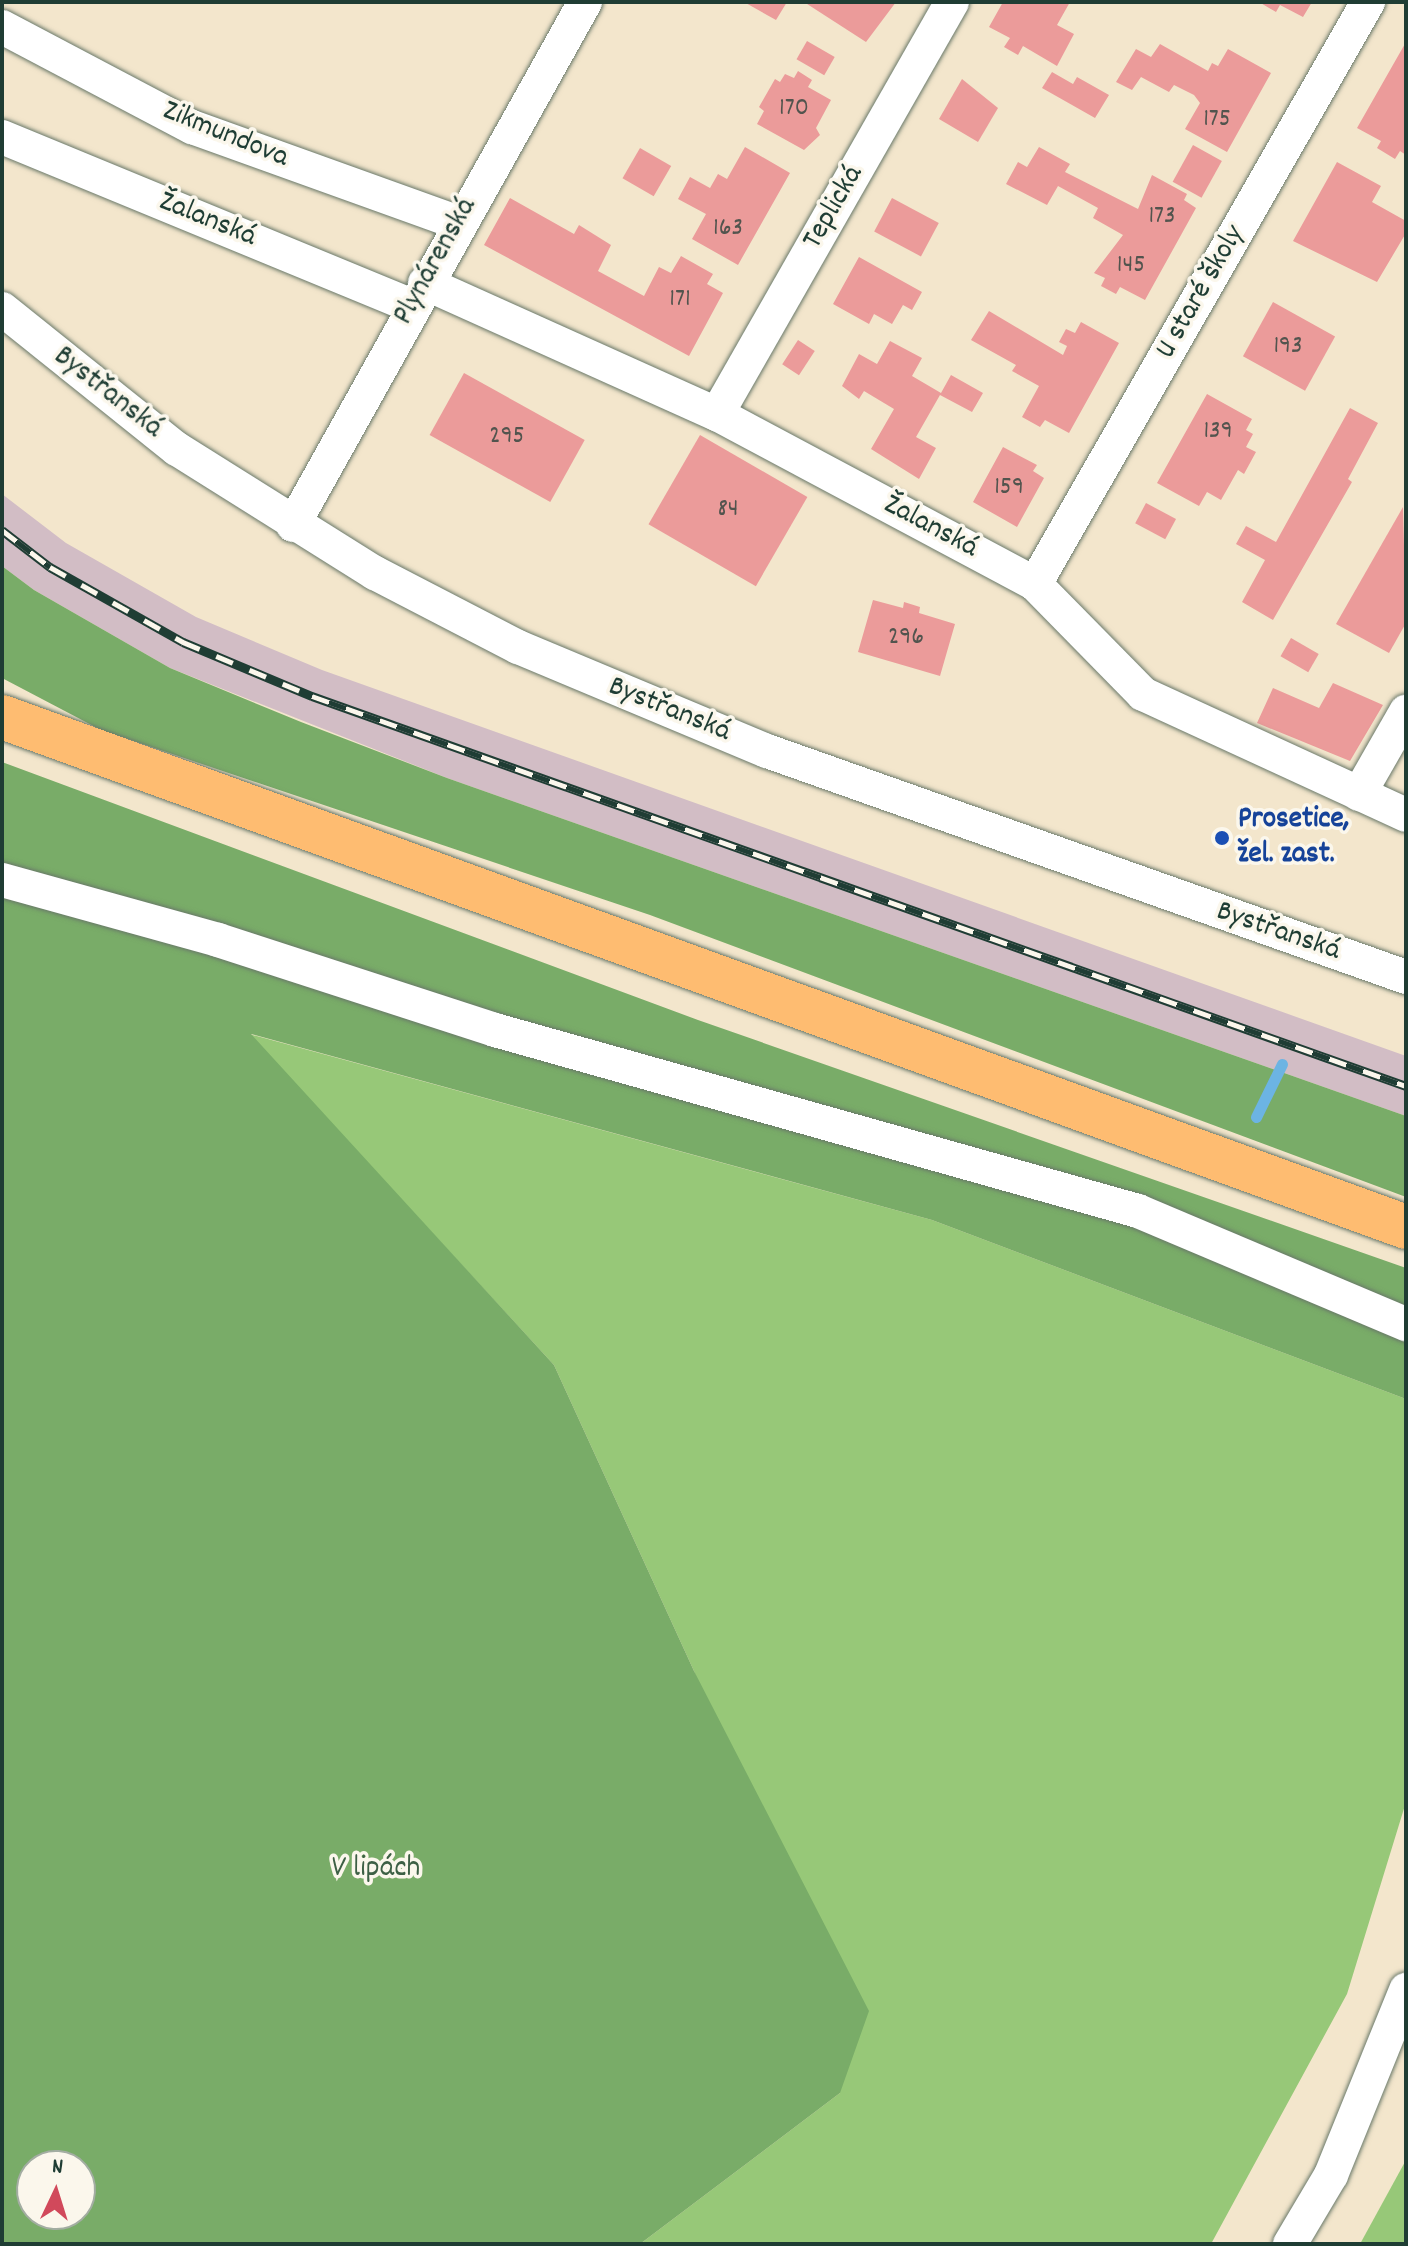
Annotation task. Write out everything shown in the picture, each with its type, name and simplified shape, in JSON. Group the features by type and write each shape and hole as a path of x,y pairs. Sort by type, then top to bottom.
{"main road":[{"path":"2,717 1406,1227"}],"street":[{"name":"Plynárenská","path":"293,525 418,294 585,2"},
{"name":"Teplická","path":"717,414 952,2"},
{"name":"U staré školy","path":"1035,584 1368,2"},
{"name":"Zikmundova","path":"2,27 192,127 458,223"},
{"name":"Žalanská","path":"2,137 418,294 717,414 1035,584 1143,694 1406,815"},
{"name":"Bystřanská","path":"2,309 177,449 293,525 478,628 678,716 1406,977"},
{"path":"1359,794 1406,712"},
{"path":"2,880 218,940 495,1030 1138,1211 1406,1324"},
{"path":"1290,2244 1331,2175 1406,1990"}],"shaded area":[{"path":"2,494 66,543 196,617 322,670 1406,1056 1406,1116 447,778 170,668 34,590 2,566"}],"green space":[{"path":"2,566 34,590 170,668 301,722 447,778 1406,1116 1406,1197 650,915 101,730 2,678"},
{"name":"V lipách","path":"2,762 698,1020 1406,1268 1406,1399 932,1220 251,1034 554,1365 694,1671 869,2011 840,2093 640,2244 2,2244"},
{"path":"249,1034 932,1220 1406,1399 1406,1802 1347,1994 1211,2244 640,2244 840,2093 694,1671 554,1365"},
{"path":"1406,2160 1406,2244 1360,2244"}],"building":[{"path":"744,2 787,2 776,20"},
{"path":"804,2 896,2 866,42"},
{"path":"1003,2 1070,2 1057,25 1074,34 1057,66 1023,46 1018,55 1004,47 1010,38 989,27"},
{"path":"1259,2 1312,2 1303,17 1280,5 1276,12"},
{"path":"807,41 835,57 824,75 796,59"},
{"path":"1406,42 1406,155 1400,151 1395,159 1377,148 1381,141 1357,128"},
{"path":"1160,44 1208,71 1212,63 1218,66 1228,49 1271,73 1227,152 1185,129 1200,103 1194,95 1174,85 1169,92 1141,77 1132,90 1116,82 1136,49 1151,57"},
{"path":"798,71 812,80 808,87 831,100 816,128 820,135 804,150 757,124 764,111 759,107 775,79 780,82 785,74 794,78"},
{"path":"1052,72 1073,84 1077,77 1109,95 1095,118 1042,88"},
{"path":"962,79 998,108 978,142 939,119"},
{"path":"1193,145 1222,161 1202,198 1173,182"},
{"path":"745,147 790,173 738,265 692,239 706,214 678,199 690,177 710,188 718,174 727,179"},
{"path":"1039,147 1070,164 1065,172 1138,209 1152,175 1187,194 1184,200 1196,208 1145,300 1120,287 1116,294 1101,286 1105,278 1094,273 1123,235 1093,218 1098,208 1058,186 1047,205 1006,184 1018,162 1027,167"},
{"path":"640,148 671,166 654,196 622,178"},
{"path":"1337,162 1381,186 1372,202 1406,221 1406,233 1377,282 1293,241"},
{"path":"510,198 574,234 579,225 611,245 598,271 644,296 659,267 671,273 681,256 713,274 707,284 723,293 689,356 484,245"},
{"path":"892,198 939,223 921,256 874,232"},
{"path":"859,257 922,292 912,310 903,305 892,324 874,314 869,324 833,304"},
{"path":"1273,302 1335,336 1305,391 1243,356"},
{"path":"989,311 1063,355 1067,346 1059,342 1066,329 1075,333 1081,322 1119,343 1069,433 1045,420 1040,427 1022,417 1039,386 1012,371 1016,365 971,340"},
{"path":"798,340 815,351 799,375 782,364"},
{"path":"890,341 922,358 912,376 941,393 951,375 983,393 972,412 940,395 916,437 936,448 919,479 871,449 894,409 864,391 859,399 842,386 859,354 877,364"},
{"path":"464,373 585,440 550,502 430,435"},
{"path":"1207,394 1252,419 1246,430 1253,434 1246,447 1256,452 1244,474 1238,470 1221,500 1207,492 1199,506 1157,483"},
{"path":"1350,408 1378,423 1348,479 1352,482 1273,620 1242,602 1265,560 1236,544 1246,526 1276,542"},
{"path":"700,435 807,497 756,586 648,524"},
{"path":"1003,447 1037,465 1033,471 1044,478 1017,527 973,502"},
{"path":"1146,503 1176,519 1165,539 1135,523"},
{"path":"1403,507 1406,623 1389,653 1336,624"},
{"path":"873,600 903,608 904,602 920,607 919,613 955,624 940,676 858,652"},
{"path":"1291,638 1319,654 1308,672 1280,656"},
{"path":"1333,683 1383,705 1350,761 1257,723 1273,688 1319,708"}],"waterway":[{"path":"1256,1117 1282,1064"}],"railway":[{"path":"2,530 50,567 183,642 312,696 1406,1086"}],"place":[{"name":"Prosetice, žel. zast.","path":"1222,838"}]}
